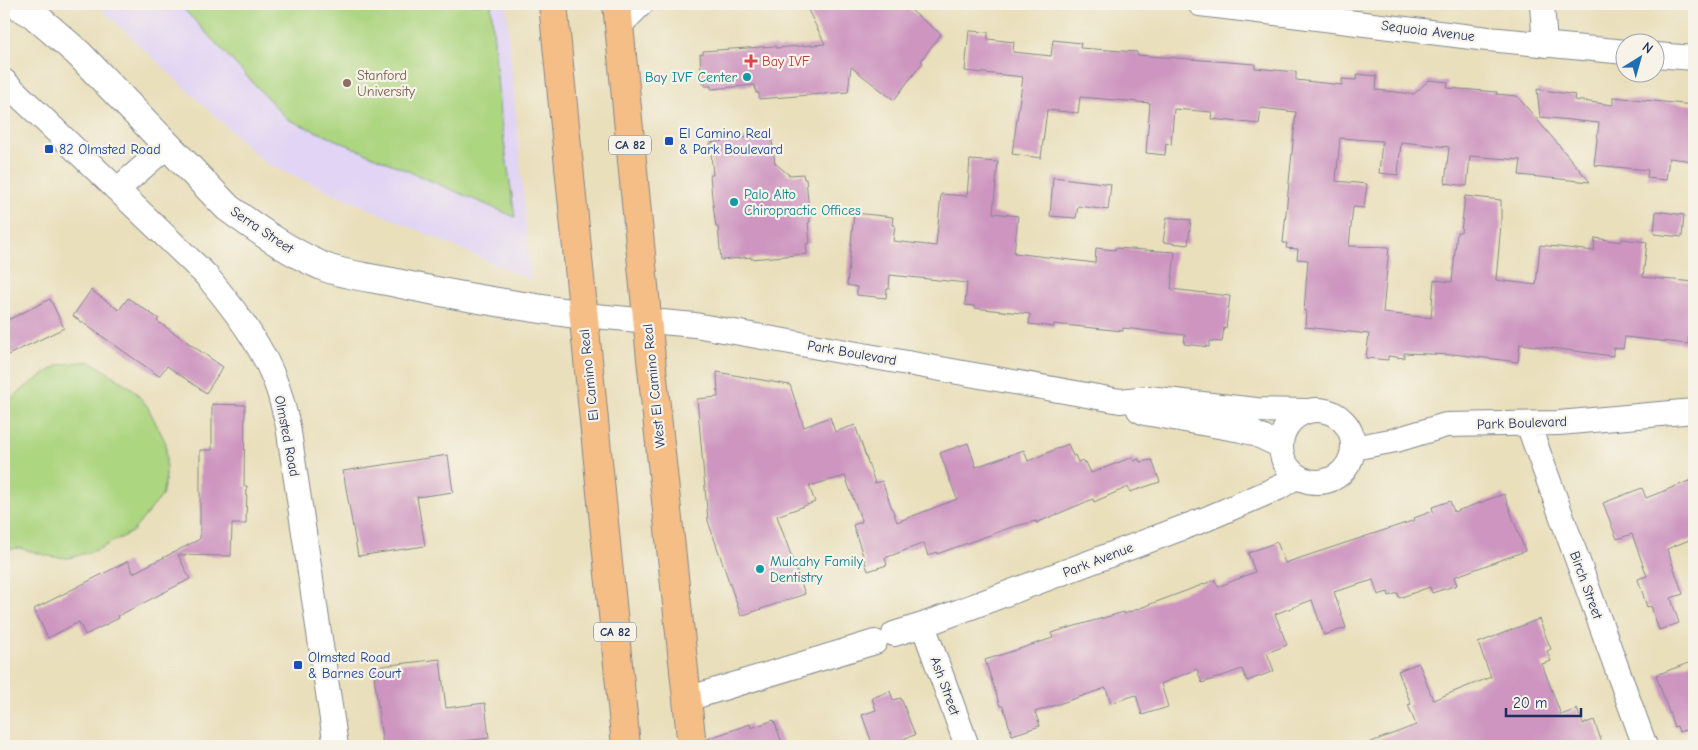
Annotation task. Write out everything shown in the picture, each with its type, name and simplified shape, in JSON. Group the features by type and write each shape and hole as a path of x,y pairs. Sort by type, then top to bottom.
{"main road":[{"name":"El Camino Real","path":"553,4 626,746"},
{"name":"West El Camino Real","path":"618,15 647,320 692,746"}],"street":[{"name":"Serra Street","path":"15,4 32,14 78,53 228,208 256,229 291,251 324,267 414,287 583,315"},
{"path":"618,15 641,4"},
{"name":"Sequoia Avenue","path":"1200,4 1245,6 1545,45 1616,51"},
{"path":"1542,4 1545,45"},
{"path":"1666,56 1694,58"},
{"name":"Olmsted Road","path":"4,81 206,275 236,311 260,350 278,388 288,426 336,746"},
{"path":"118,190 167,146"},
{"name":"Park Boulevard","path":"583,315 695,325 1120,401 1145,413 1253,433 1281,446"},
{"name":"Park Boulevard","path":"1120,401 1148,398 1256,410 1320,410 1330,412 1340,418 1347,427 1352,437 1353,448 1396,440 1446,425 1559,423 1694,411"},
{"path":"1308,411 1298,415 1288,424 1283,434 1281,446 1283,457 1288,468 1297,476 1318,482 1328,480 1338,475 1345,468 1351,458 1353,448"},
{"name":"Birch Street","path":"1528,424 1644,746"},
{"name":"Park Avenue","path":"687,699 923,625 1206,519 1278,488 1297,476"},
{"name":"Ash Street","path":"923,625 968,746"}],"shaded area":[{"name":"Stanford University","path":"96,4 506,4 531,280 265,163"}],"green space":[{"path":"179,4 491,4 500,114 515,217 287,119"},
{"path":"90,361 133,389 147,406 166,443 166,476 162,496 132,532 97,550 69,558 53,557 19,548 4,550 4,404 31,383 59,365"}],"building":[{"path":"805,4 903,4 941,34 921,61 923,62 894,100 851,67 848,92 759,99 759,93 756,93 755,85 711,89 711,86 705,86 705,82 702,83 700,54 703,54 703,51 825,44"},
{"path":"969,31 988,32 988,39 1014,42 1013,52 1051,56 1053,40 1081,43 1080,48 1137,52 1137,55 1255,64 1255,68 1296,72 1296,80 1342,85 1342,79 1356,80 1357,74 1377,76 1376,90 1414,94 1429,80 1448,82 1447,88 1497,92 1496,94 1517,96 1590,182 1519,175 1521,160 1470,156 1467,186 1445,183 1449,147 1401,142 1398,175 1379,173 1382,141 1340,138 1336,181 1367,184 1364,208 1353,207 1349,246 1389,247 1383,313 1431,318 1434,280 1452,282 1457,232 1461,232 1465,196 1501,200 1496,280 1536,285 1540,245 1594,251 1595,238 1621,242 1622,239 1647,242 1643,277 1694,282 1688,344 1625,337 1623,349 1613,348 1613,356 1520,344 1518,362 1453,354 1404,353 1404,358 1388,356 1388,360 1366,358 1369,334 1305,327 1306,311 1304,311 1308,260 1297,259 1298,249 1286,248 1287,243 1283,243 1296,112 1261,108 1259,124 1211,119 1212,112 1174,109 1171,145 1166,143 1165,155 1146,153 1150,103 1080,97 1078,113 1047,110 1041,158 1012,154 1023,77 965,71"},
{"path":"1537,89 1575,95 1574,100 1613,105 1613,97 1694,105 1694,161 1669,158 1666,180 1647,178 1648,170 1594,165 1599,123 1540,117"},
{"name":"Palo Alto Chiropractic Offices","path":"771,134 775,163 789,175 803,174 804,179 806,179 810,222 808,223 810,243 806,244 807,254 721,260 718,227 716,227 712,197 710,175 713,175 710,143"},
{"path":"970,160 998,162 993,213 1018,216 1014,253 1095,263 1096,248 1175,252 1171,289 1230,296 1226,328 1224,327 1222,342 1210,341 1209,347 1184,344 1185,335 1123,328 1123,331 1054,324 1054,327 1029,324 1030,314 974,308 974,306 965,305 967,283 890,275 886,298 857,295 857,287 847,285 854,213 893,217 892,225 895,225 893,241 936,246 941,194 967,196"},
{"path":"1053,177 1111,184 1108,210 1078,206 1076,218 1050,216"},
{"path":"1656,211 1684,215 1682,237 1654,234"},
{"path":"1167,217 1191,220 1188,245 1163,242"},
{"path":"91,290 119,310 128,298 159,319 157,321 223,367 206,393 167,366 159,376 73,316"},
{"path":"50,299 64,328 4,357 4,322"},
{"path":"717,372 790,385 804,427 830,417 835,432 855,425 875,483 882,481 897,522 957,499 940,453 968,443 976,467 1024,450 1028,461 1068,444 1073,456 1075,455 1078,462 1083,460 1084,463 1086,462 1091,473 1133,457 1134,461 1139,459 1140,462 1152,460 1160,482 1130,492 1128,487 1094,502 1093,499 1036,523 1036,521 1012,527 937,554 937,552 928,556 924,543 885,558 887,565 868,571 853,525 862,522 845,476 809,486 815,502 777,516 805,594 741,616 708,521 697,399 718,397"},
{"path":"212,404 245,405 244,486 247,486 246,524 232,524 231,556 178,555 190,579 85,635 79,622 48,638 34,609 128,561 133,573 200,539 200,450 212,450"},
{"path":"448,455 453,492 417,497 425,546 358,556 343,471"},
{"path":"1694,479 1694,538 1667,549 1683,594 1671,598 1679,623 1659,630 1651,606 1647,607 1638,579 1647,576 1632,534 1617,539 1603,503 1642,488 1646,498"},
{"path":"1504,494 1525,551 1454,577 1457,585 1432,593 1430,587 1399,598 1398,593 1389,596 1388,592 1378,595 1373,580 1334,592 1346,628 1324,635 1312,600 1275,614 1287,645 1267,653 1274,671 1247,681 1242,669 1202,683 1197,669 1161,684 1168,707 1142,715 1136,695 1111,703 1106,688 1035,712 1040,726 1012,735 985,660 1053,638 1051,633 1124,612 1124,614 1215,580 1218,587 1255,572 1248,553 1277,542 1285,563 1415,520 1414,518 1433,511 1432,507 1450,501 1454,512"},
{"path":"1539,619 1551,649 1547,651 1551,661 1542,664 1561,715 1577,709 1583,724 1594,720 1603,746 1366,746 1366,744 1416,725 1408,705 1411,704 1398,671 1419,663 1433,700 1491,677 1478,643"},
{"path":"440,659 446,708 485,703 489,738 420,746 383,746 373,667"},
{"path":"1694,661 1694,727 1679,732 1677,726 1674,727 1656,675"},
{"path":"890,691 893,700 901,698 915,735 905,738 907,746 891,746 890,743 882,746 873,746 862,715 876,710 872,698"},
{"path":"774,720 783,746 707,746 707,739 750,724 751,728"}],"place":[{"name":"Bay IVF","path":"751,61"},
{"name":"Bay IVF Center","path":"747,77"},
{"name":"Stanford University","path":"347,83"},
{"name":"El Camino Real & Park Boulevard","path":"669,141"},
{"name":"82 Olmsted Road","path":"49,149"},
{"name":"Palo Alto Chiropractic Offices","path":"734,202"},
{"name":"Mulcahy Family Dentistry","path":"760,569"},
{"name":"Olmsted Road & Barnes Court","path":"298,665"}]}
